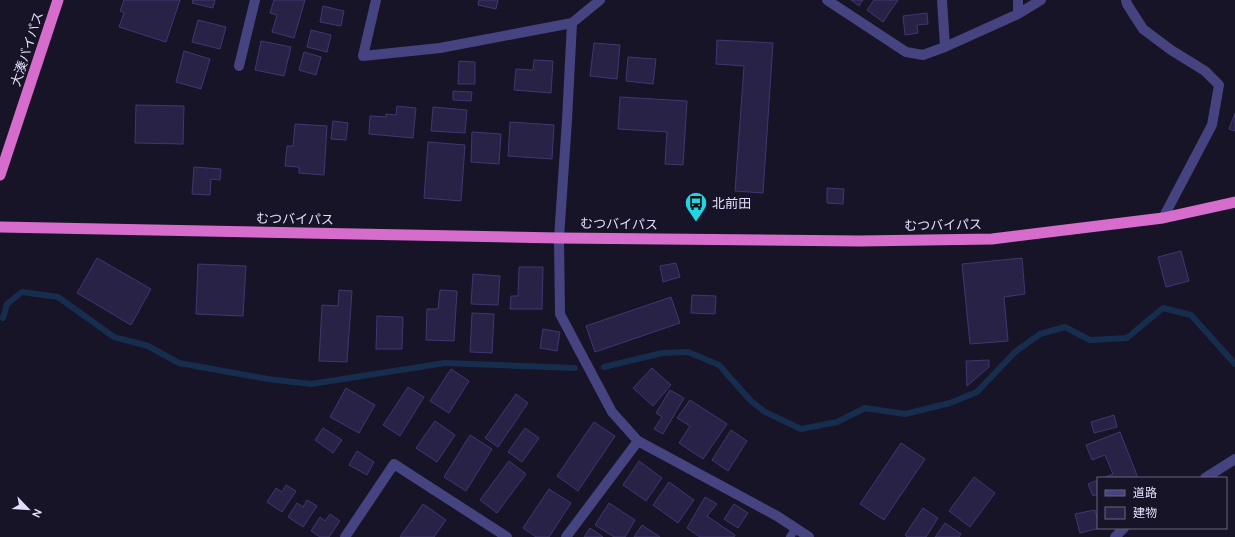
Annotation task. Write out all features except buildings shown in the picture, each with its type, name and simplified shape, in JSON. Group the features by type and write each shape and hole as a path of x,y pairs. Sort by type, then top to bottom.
{"highway":[{"name":"大湊バイパス","path":"0,175 58,0"},
{"name":"むつバイパス","path":"0,227 559,238 860,241 992,239 1163,218 1235,202"}],"street":[{"path":"239,66 255,0"},
{"path":"376,0 363,56 440,48 572,23 600,0"},
{"path":"827,0 906,52 923,55 945,47 1018,14 1041,0"},
{"path":"942,0 945,47"},
{"path":"1018,0 1018,14"},
{"path":"1126,0 1143,29 1171,50 1205,71 1219,86 1212,125 1163,218"},
{"path":"572,23 559,238 560,314 612,412 638,441 777,516 793,533 809,537"},
{"path":"566,537 638,441"},
{"path":"1207,477 1235,459"},
{"path":"344,537 394,464 507,537"},
{"path":"1115,537 1123,529"}],"waterway":[{"path":"3,318 7,304 22,292 58,297 114,337 148,346 179,363 268,379 311,384 445,363 575,368"},
{"path":"604,367 662,353 688,352 719,365 751,401 765,412 801,429 837,422 865,408 905,414 950,403 977,392 1015,352 1040,334 1065,327 1090,340 1127,338 1163,308 1191,315 1235,364"}],"place":[{"name":"北前田","path":"696,222"}]}
